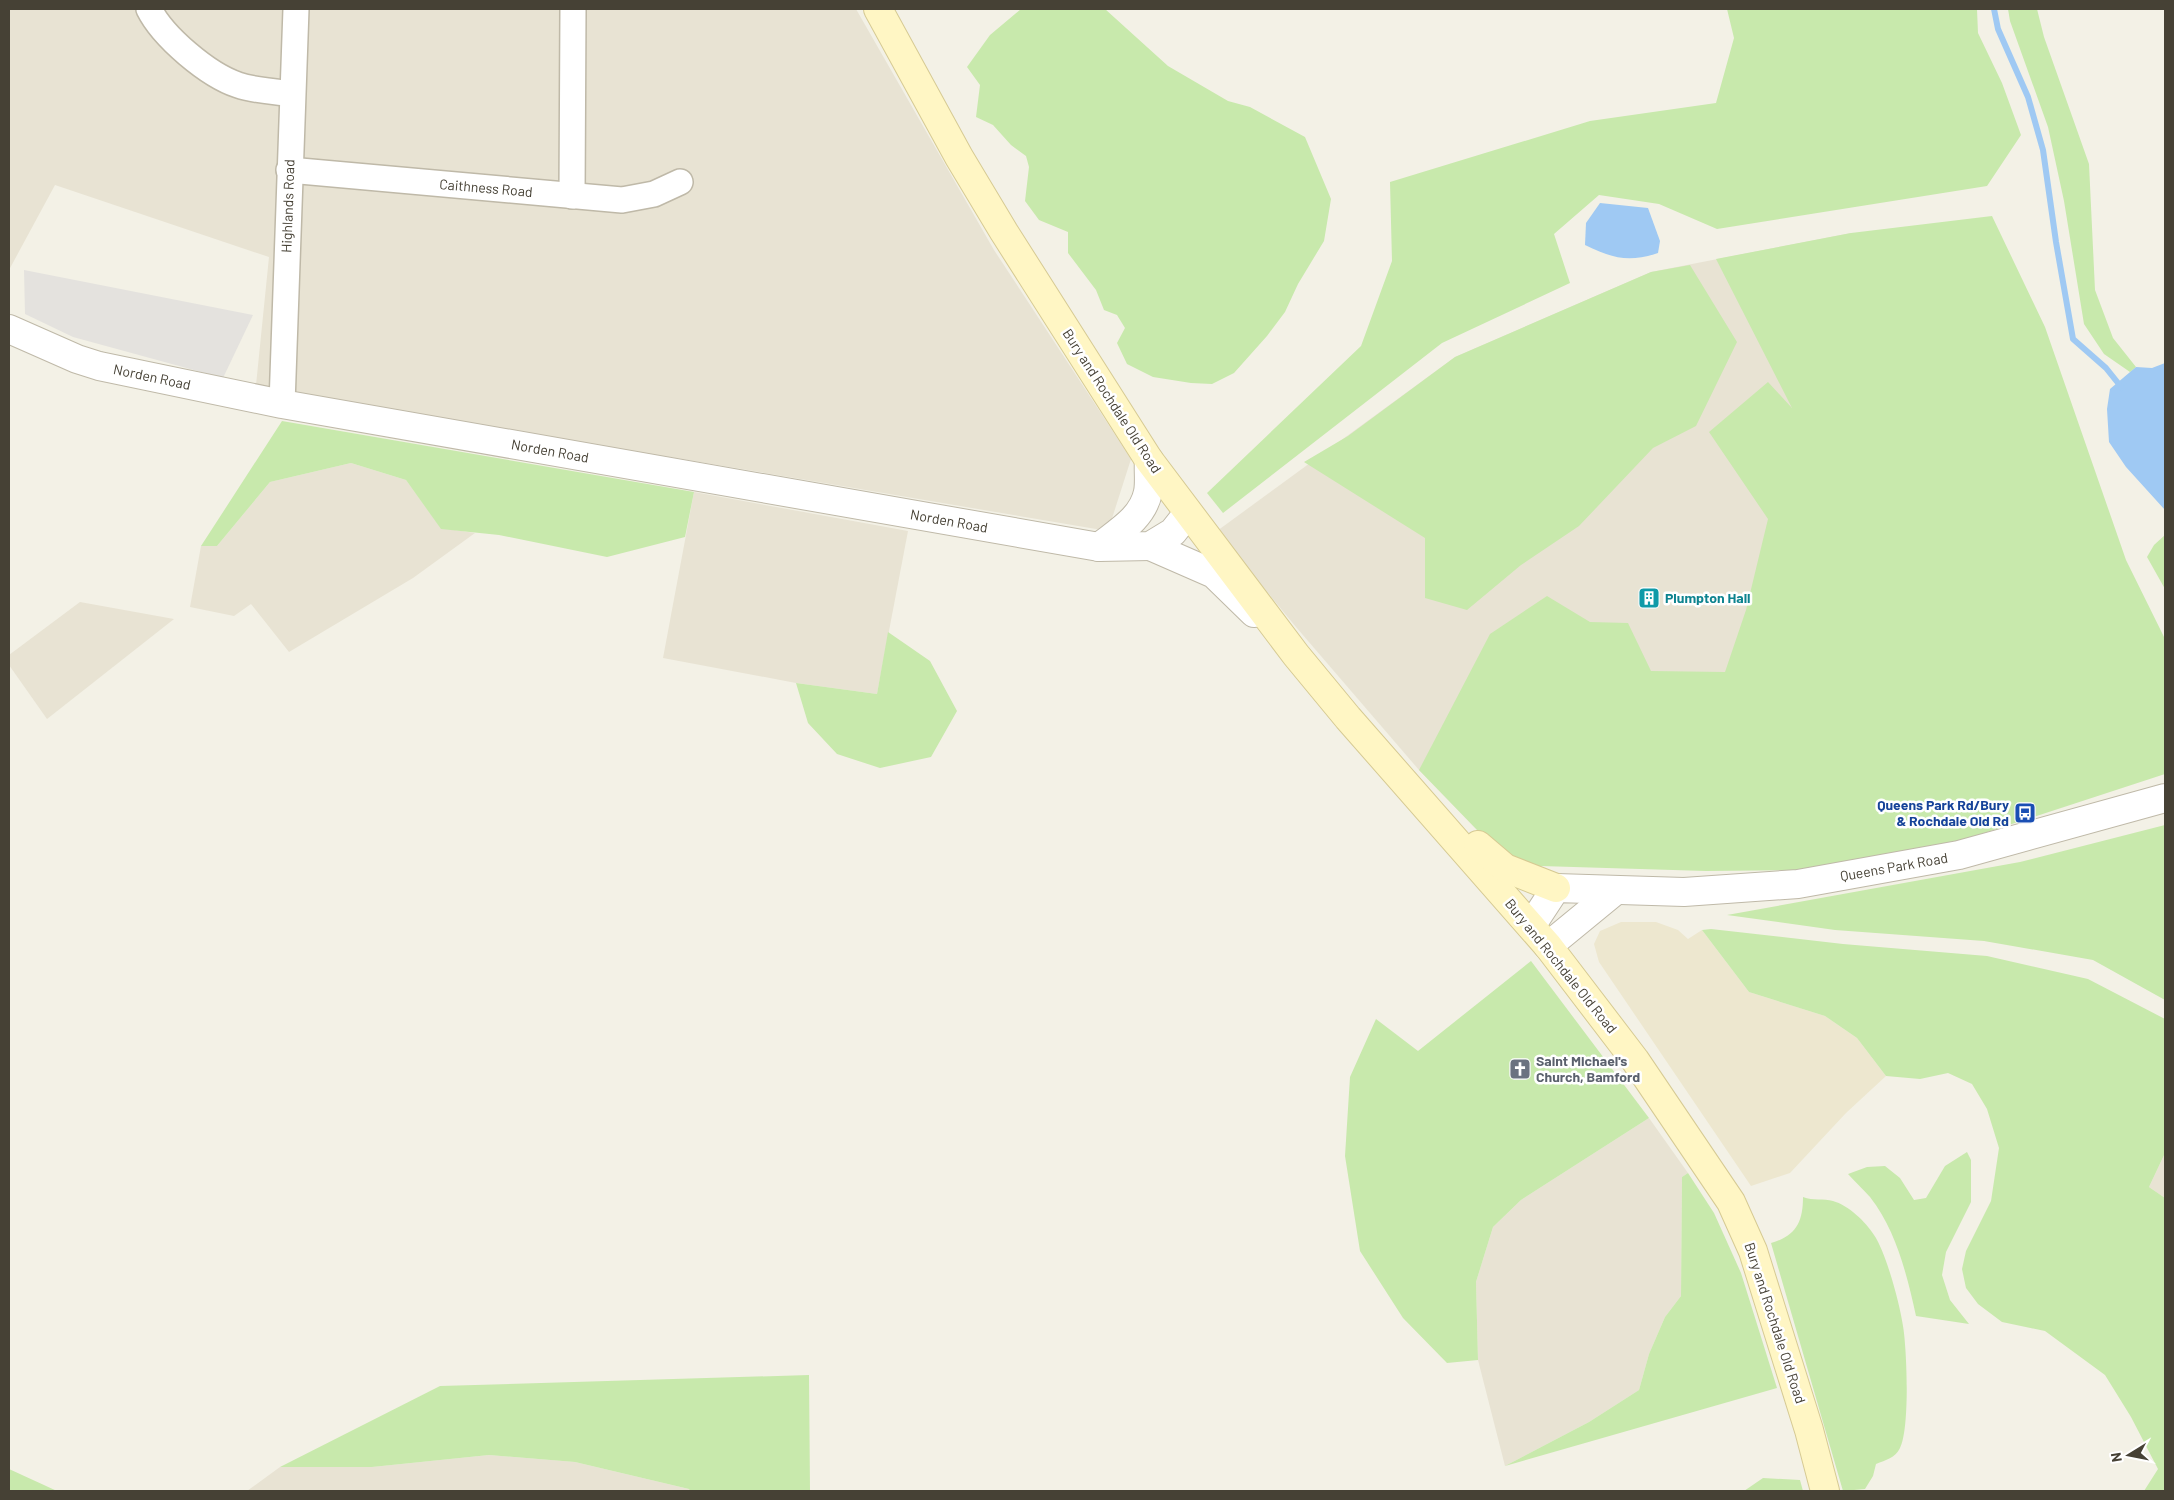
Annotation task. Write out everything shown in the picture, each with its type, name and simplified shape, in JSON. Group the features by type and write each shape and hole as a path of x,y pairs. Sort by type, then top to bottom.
{"main road":[{"name":"Bury and Rochdale Old Road","path":"878,9 959,156 1004,232 1149,460 1296,655 1388,764 1540,936 1635,1060 1731,1202 1753,1251 1810,1430 1825,1491"},
{"name":"Bury and Rochdale Old Road","path":"1388,764 1415,778 1463,830 1505,868 1556,888"}],"street":[{"path":"149,9 153,17 186,54 209,70 238,85 292,94"},
{"name":"Highlands Road","path":"282,404 296,9"},
{"path":"572,196 574,9"},
{"name":"Caithness Road","path":"289,170 622,200 654,194 680,182"},
{"name":"Norden Road","path":"9,329 77,359 100,366 282,404 1099,547 1150,546"},
{"path":"1099,547 1129,524 1141,509 1148,492 1149,460"},
{"path":"1099,547 1184,507"},
{"path":"1150,546 1172,532 1184,507"},
{"path":"1150,546 1214,574 1296,655"},
{"name":"Queens Park Road","path":"1556,888 1684,892 1798,884 1959,855 2165,798"},
{"path":"1540,936 1556,888"},
{"path":"1540,936 1615,891"}],"shaded area":[{"path":"9,9 856,9 994,250 1131,459 1108,531 682,459 255,395 269,257 55,185 9,270"},
{"path":"1851,233 1931,488 1511,865 1419,770 1296,627 1217,531 1455,357 1651,272"},
{"path":"24,270 253,315 223,378 73,337 25,314"},
{"path":"351,463 406,480 441,528 475,533 413,578 289,652 251,604 234,616 190,607 201,546 217,546 270,482"},
{"path":"694,492 908,531 877,694 796,683 663,658"},
{"path":"80,602 174,619 47,719 9,665 9,655"},
{"path":"1621,922 1656,922 1678,930 1688,939 1702,930 1749,992 1825,1016 1857,1038 1886,1076 1846,1113 1790,1173 1751,1186 1599,962 1594,944 1600,931"},
{"path":"1649,1118 1688,1173 1682,1177 1681,1296 1665,1317 1649,1354 1639,1390 1589,1422 1505,1466 1478,1360 1476,1282 1493,1227 1521,1200"},
{"path":"2165,1153 2165,1198 2149,1187"},
{"path":"489,1455 575,1462 689,1489 690,1491 247,1491 280,1467 372,1467"}],"green space":[{"path":"1021,9 1105,9 1168,66 1228,101 1250,107 1305,137 1331,199 1324,241 1298,284 1285,312 1267,336 1234,373 1212,384 1191,383 1153,377 1127,364 1117,343 1125,328 1117,315 1104,310 1096,290 1068,253 1068,232 1039,220 1025,201 1029,167 1026,156 1011,145 993,125 976,117 980,85 967,67 990,35"},
{"path":"1727,9 1977,9 1978,33 2002,83 2021,135 1987,186 1717,229 1659,204 1599,195 1554,234 1570,283 1442,343 1223,513 1207,493 1361,346 1392,261 1390,182 1590,121 1716,103 1734,38"},
{"path":"2008,9 2037,9 2044,37 2089,164 2095,290 2113,338 2136,367 2130,372 2104,354 2084,324 2064,201 2048,127 2010,21"},
{"path":"1992,216 2045,327 2126,560 2165,639 2165,774 1960,841 1801,870 1706,871 1511,865 1419,770 1490,634 1547,596 1590,622 1628,623 1651,671 1725,672 1746,610 1768,519 1709,432 1768,382 1792,408 1716,259 1851,233"},
{"path":"1690,265 1737,342 1696,426 1653,448 1579,526 1521,565 1467,610 1425,598 1425,538 1304,462 1348,436 1455,357 1651,272"},
{"path":"282,421 694,492 685,537 607,557 499,535 441,529 406,480 351,463 270,482 217,546 201,546"},
{"path":"2165,535 2165,589 2147,557 2154,545"},
{"path":"888,632 930,661 957,711 931,757 880,768 837,754 808,723 796,683 877,694"},
{"path":"2165,825 2165,1000 2093,960 1984,941 1835,930 1727,915 2020,862"},
{"path":"1711,929 1843,944 1987,956 2088,979 2165,1019 2165,1153 2149,1187 2165,1198 2165,1491 2144,1491 2158,1469 2131,1417 2105,1375 2045,1331 2002,1322 1978,1304 1966,1288 1962,1269 1966,1251 1991,1201 1999,1148 1987,1109 1972,1084 1948,1073 1920,1079 1886,1076 1857,1038 1825,1016 1749,992 1702,930"},
{"path":"1531,961 1649,1118 1521,1200 1493,1227 1476,1282 1478,1360 1447,1363 1403,1318 1360,1251 1345,1156 1350,1077 1376,1019 1418,1051"},
{"path":"1967,1152 1971,1160 1971,1202 1946,1252 1942,1275 1950,1300 1969,1324 1916,1316 1909,1285 1894,1238 1870,1197 1848,1174 1867,1167 1885,1166 1900,1178 1914,1200 1926,1198 1945,1166"},
{"path":"1688,1173 1714,1213 1741,1273 1777,1388 1505,1466 1589,1422 1639,1390 1649,1354 1665,1317 1681,1296 1682,1177"},
{"path":"1803,1197 1839,1203 1850,1210 1866,1225 1879,1243 1896,1292 1906,1352 1907,1389 1903,1438 1896,1454 1876,1464 1873,1476 1865,1489 1843,1491 1771,1243 1787,1236 1796,1227 1802,1214"},
{"path":"809,1375 810,1491 690,1491 689,1489 575,1462 489,1455 372,1467 280,1467 440,1386"},
{"path":"9,1469 57,1491 9,1491"},
{"path":"1763,1478 1800,1480 1803,1491 1744,1491"}],"water":[{"path":"1600,203 1648,208 1660,241 1658,253 1638,258 1620,258 1585,245 1586,223"},
{"path":"2165,363 2165,510 2126,467 2109,442 2107,409 2110,389 2136,367 2152,368"}],"waterway":[{"path":"1994,9 1998,29 2028,97 2043,150 2056,242 2073,339 2106,368 2122,388"}],"place":[{"name":"Plumpton Hall","path":"1649,598"},
{"name":"Queens Park Rd/Bury & Rochdale Old Rd","path":"2025,813"},
{"name":"Saint Michael's Church, Bamford","path":"1520,1069"}]}
